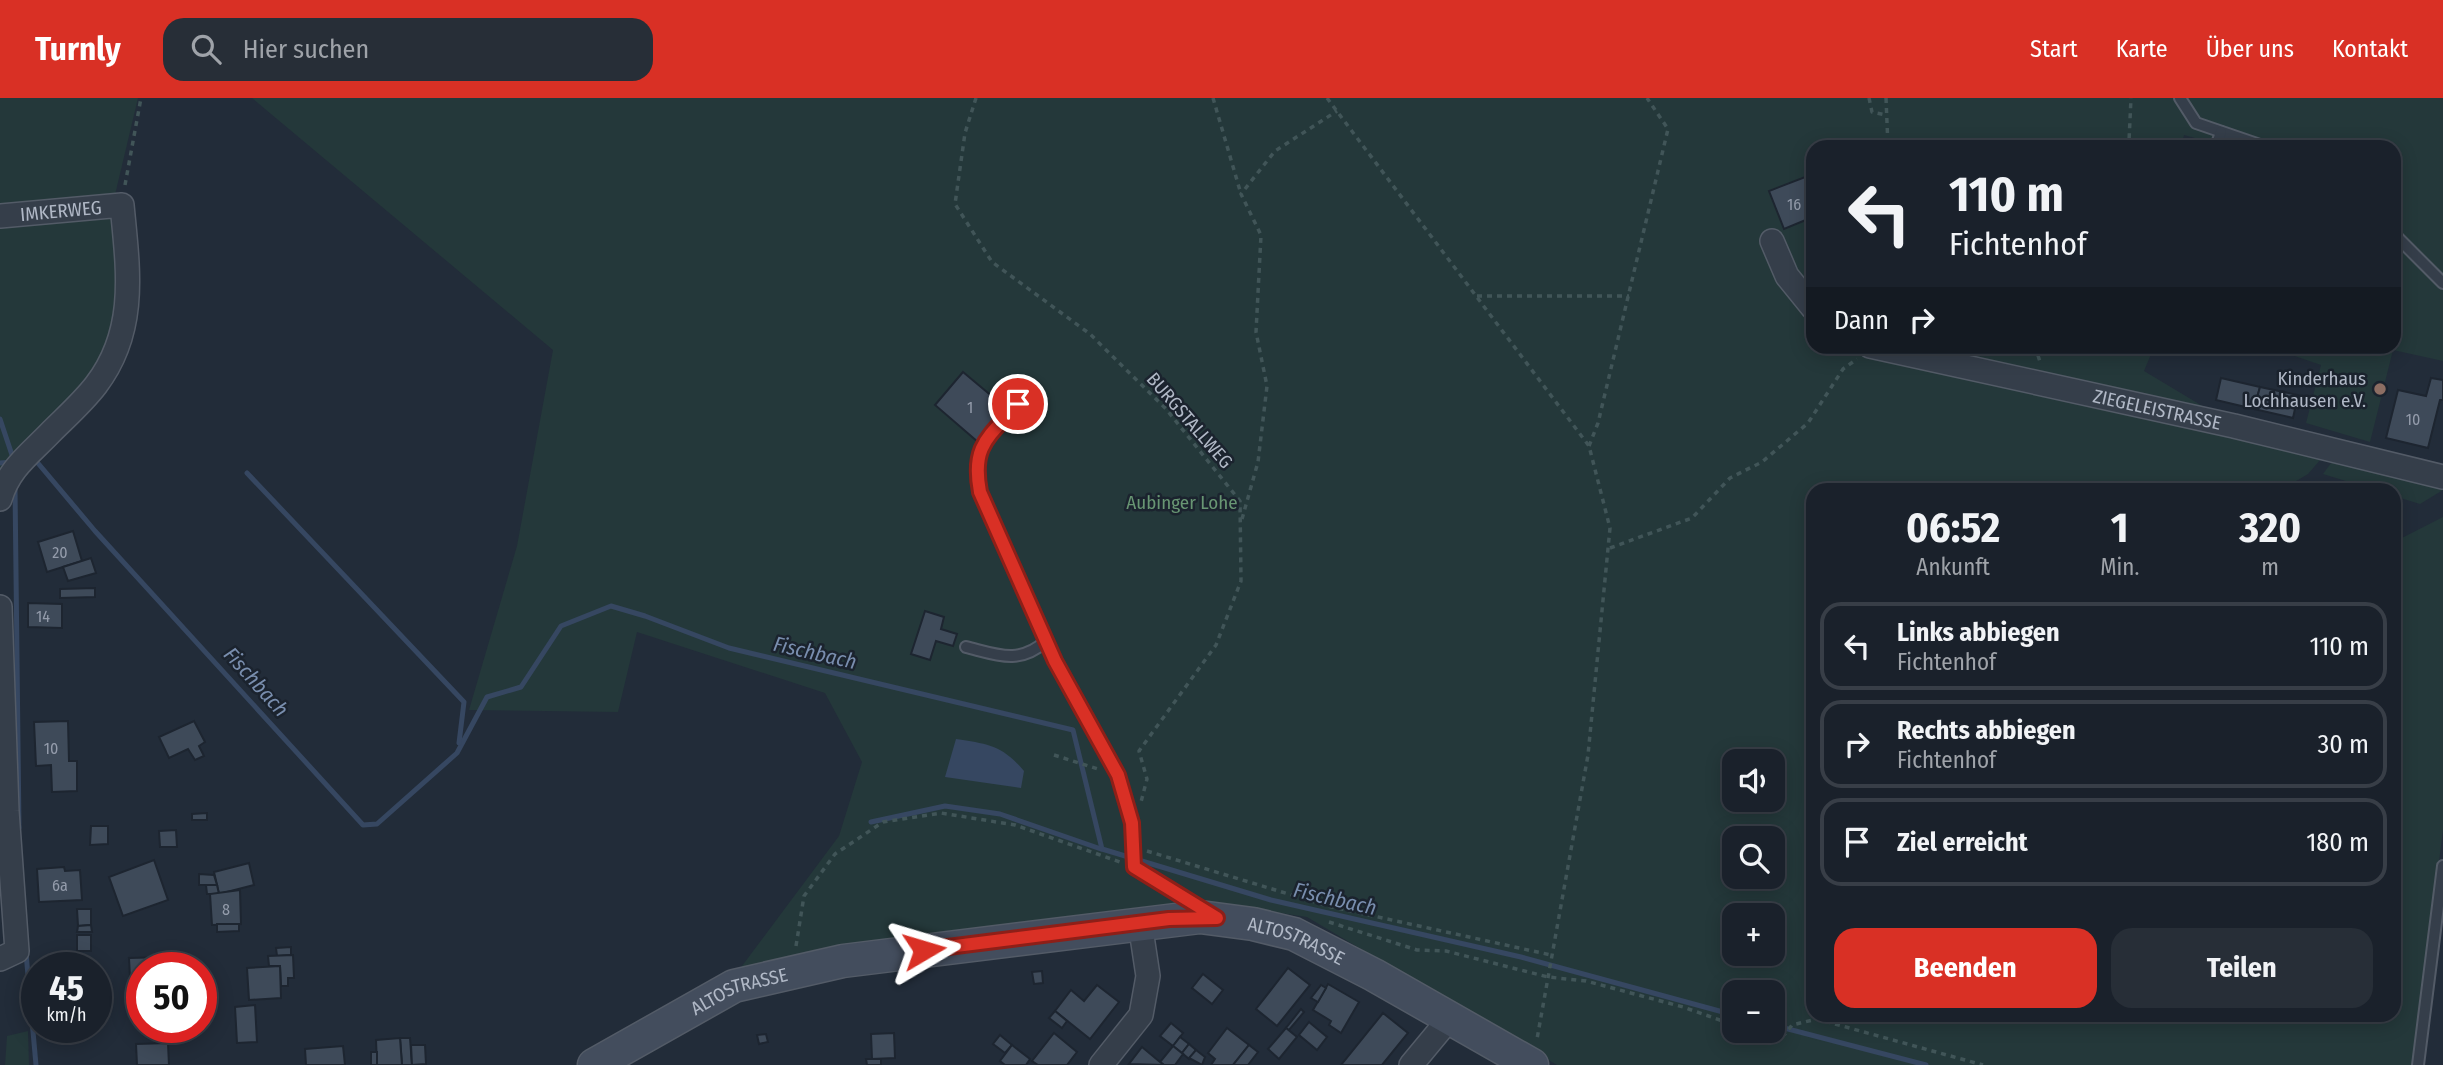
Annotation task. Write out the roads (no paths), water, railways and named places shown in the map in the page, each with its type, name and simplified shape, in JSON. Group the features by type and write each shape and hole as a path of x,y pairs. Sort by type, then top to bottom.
{"main road":[{"name":"ALTOSTRASSE","path":"594,1065 734,986 843,961 1140,923 1217,918 1294,934 1450,1018 1534,1053"}],"street":[{"name":"IMKERWEG","path":"0,216 122,205 129,275 128,311 122,338 96,386 7,477 0,499"},
{"path":"1772,241 1787,276 1806,299"},
{"name":"ZIEGELEISTRASSE","path":"1903,354 2234,426 2443,477"},
{"path":"0,607 7,811 17,951 0,958"},
{"path":"1101,1065 1141,1015 1149,976 1140,923"},
{"path":"1411,1065 1450,1018"}],"lane":[{"path":"2180,98 2196,122 2246,140"},
{"path":"2219,140 2221,131"},
{"path":"2401,241 2443,283"},
{"path":"1018,404 980,448 980,492 1046,641 1118,775 1132,823 1134,867 1217,918"},
{"path":"966,647 1006,657 1032,654 1046,641"},
{"path":"2418,1065 2443,866"}],"water":[{"path":"956,739 986,744 1009,756 1024,771 1021,788 945,777"}],"waterway":[{"path":"0,419 14,461"},
{"path":"0,463 13,462"},
{"name":"Fischbach","path":"37,462 95,531 363,825 377,824 457,753 487,697 521,687 561,626 611,606 729,648 1073,730 1102,849 1271,900 1521,957 1722,1012"},
{"path":"247,473 464,702 459,743"},
{"path":"15,488 19,828"},
{"path":"871,822 945,806 1000,814 1101,849"},
{"name":"Fischbach","path":"1785,1028 1926,1065"},
{"path":"34,1043 36,1065"}],"place":[{"name":"Kinderhaus Lochhausen e.V.","path":"2380,389"}],"park label":[{"name":"Aubinger Lohe","path":"1182,502"}]}
